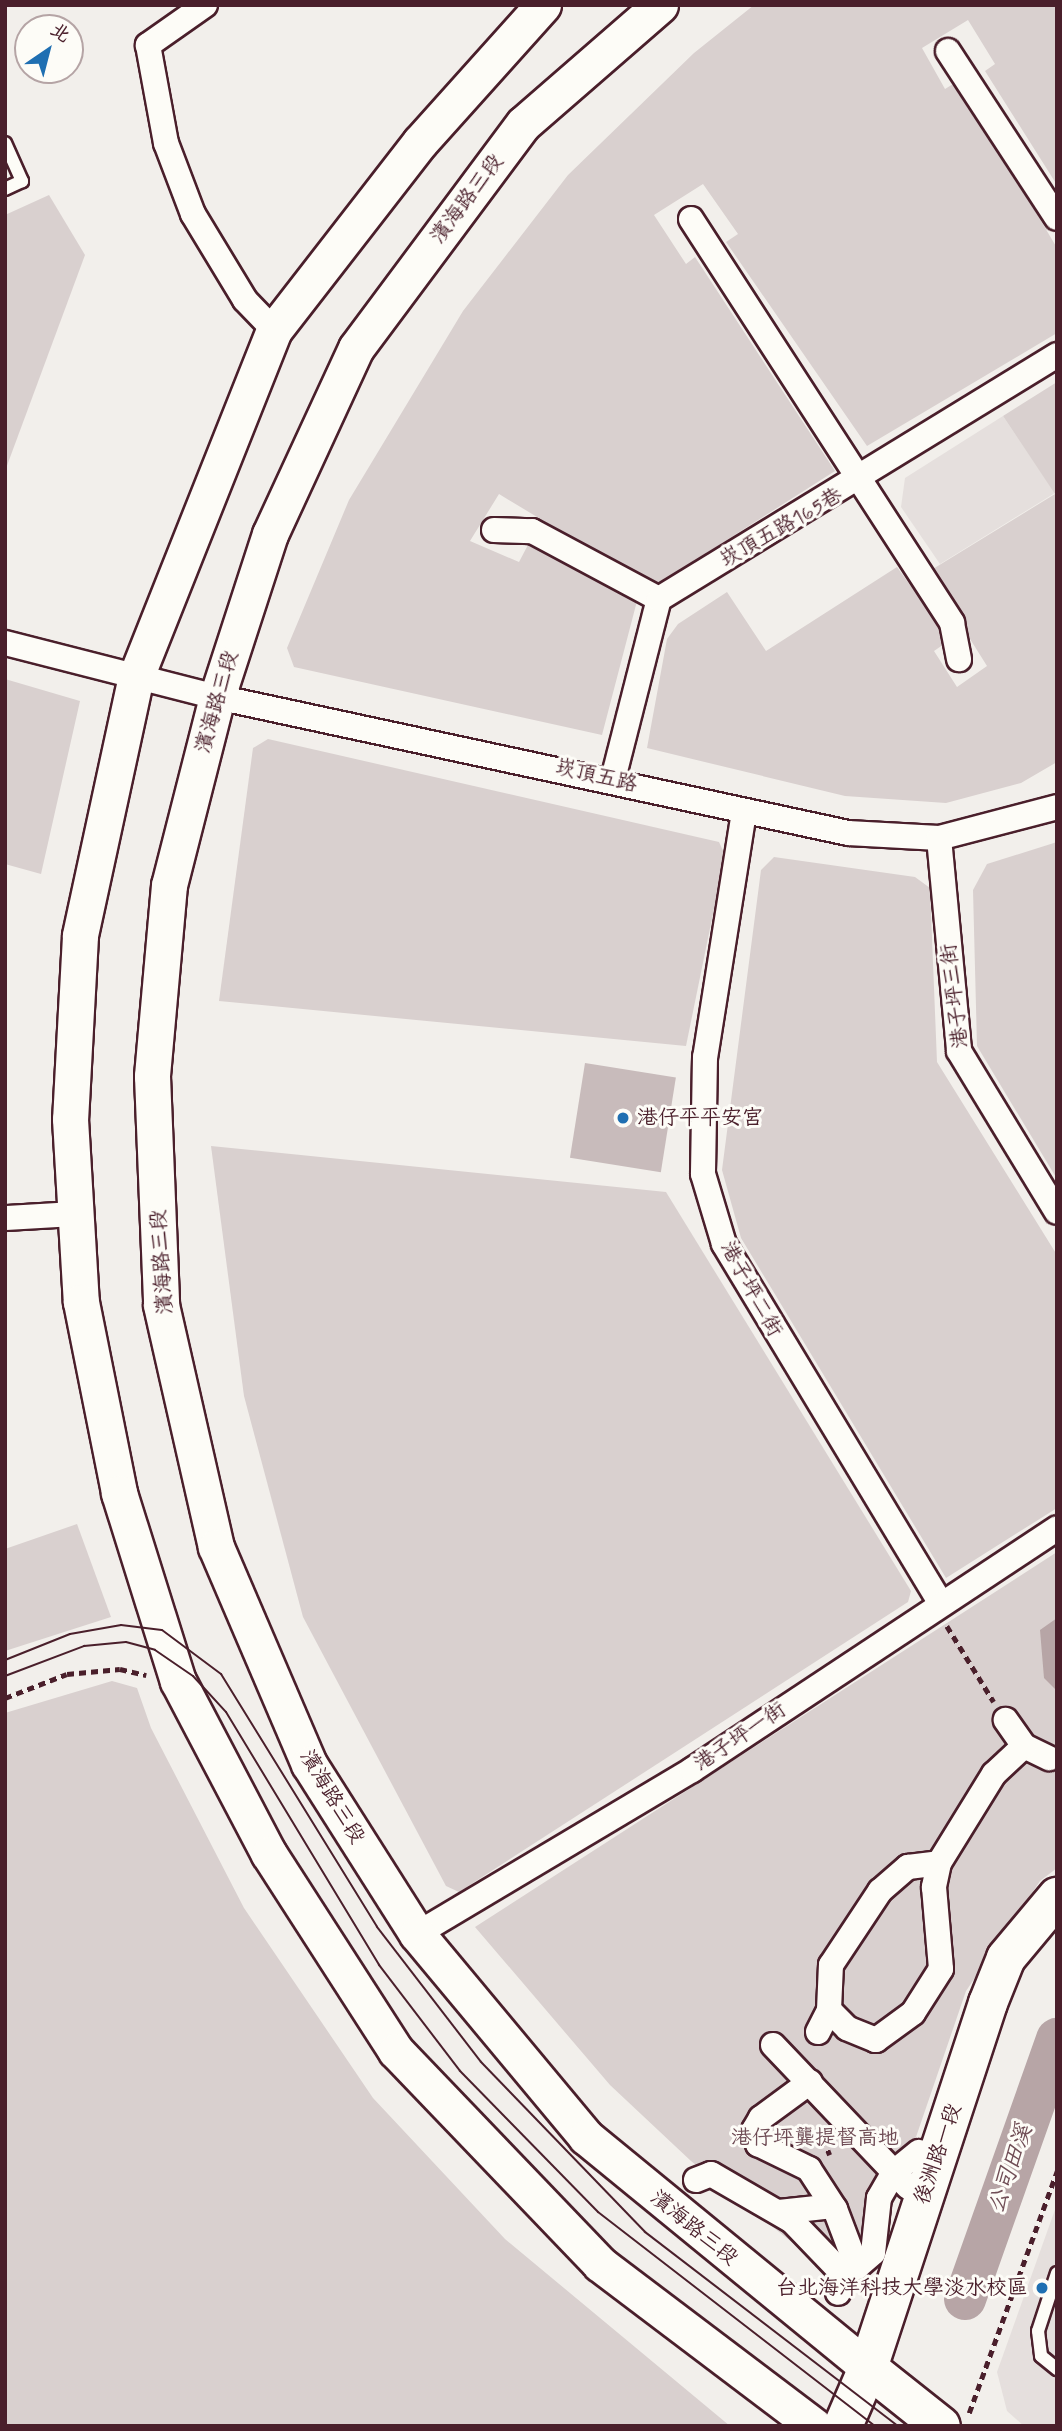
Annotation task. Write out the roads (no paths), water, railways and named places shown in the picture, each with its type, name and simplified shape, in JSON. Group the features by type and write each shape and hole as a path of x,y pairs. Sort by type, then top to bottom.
{"main road":[{"name":"後洲路一段","path":"843,2426 868,2368 988,2003 1006,1958 1057,1897"},
{"name":"濱海路三段","path":"868,2368 941,2426"}],"street":[{"path":"205,5 148,45 166,143 193,214 245,300 274,330"},
{"path":"543,5 420,142 274,330 136,676 80,936 70,1119 81,1303 119,1493 178,1681 270,1854 396,2051 600,2264 814,2426"},
{"name":"濱海路三段","path":"660,5 523,124 356,348 271,534 217,696 168,898 152,1076 162,1305 216,1547 309,1764 417,1934 586,2137 868,2368"},
{"path":"948,51 1057,218"},
{"path":"691,219 952,623 959,659"},
{"name":"崁頂五路165巷","path":"659,599 860,481 1057,355"},
{"path":"494,530 532,531 659,599 613,779"},
{"name":"崁頂五路","path":"5,643 217,696 613,779 744,812 848,833 939,838 1057,807"},
{"name":"港子坪二街","path":"744,812 705,1057 703,1174 724,1244 940,1609"},
{"name":"港子坪三街","path":"939,838 959,1051 1057,1212"},
{"path":"5,1218 75,1214"},
{"name":"港子坪一街","path":"417,1934 692,1770 940,1609 1057,1528"},
{"path":"1006,1720 1024,1746 1049,1758"},
{"path":"829,2010 847,2028 876,2040 913,2013 941,1969 934,1887 939,1863 994,1774 1024,1746"},
{"path":"818,2032 829,2010 831,1965 880,1891 908,1867 939,1863"},
{"path":"773,2045 901,2179"},
{"path":"810,2082 782,2100 754,2130 758,2144 809,2169 833,2206 845,2278"},
{"path":"845,2278 873,2253 879,2198 901,2179 919,2152"},
{"path":"696,2180 711,2174 779,2212 845,2278"},
{"path":"779,2212 833,2206"}],"lane":[{"path":"5,143 22,181 5,189"},
{"path":"1057,2273 1038,2331 1041,2356 1057,2369"}],"waterway":[{"name":"公司田溪","path":"965,2299 1057,2039"}],"tram line":[{"path":"5,1660 70,1634 121,1625 162,1630 221,1674 377,1927 481,2062 645,2232 898,2426"},
{"path":"5,1676 84,1646 126,1642 155,1650 193,1676 226,1712 379,1965 460,2071 598,2212 875,2426"}],"place":[{"name":"港仔平平安宮","path":"623,1118"},
{"name":"台北海洋科技大學淡水校區","path":"1042,2288"}],"park label":[{"name":"港仔坪龔提督高地","path":"815,2138"}]}
